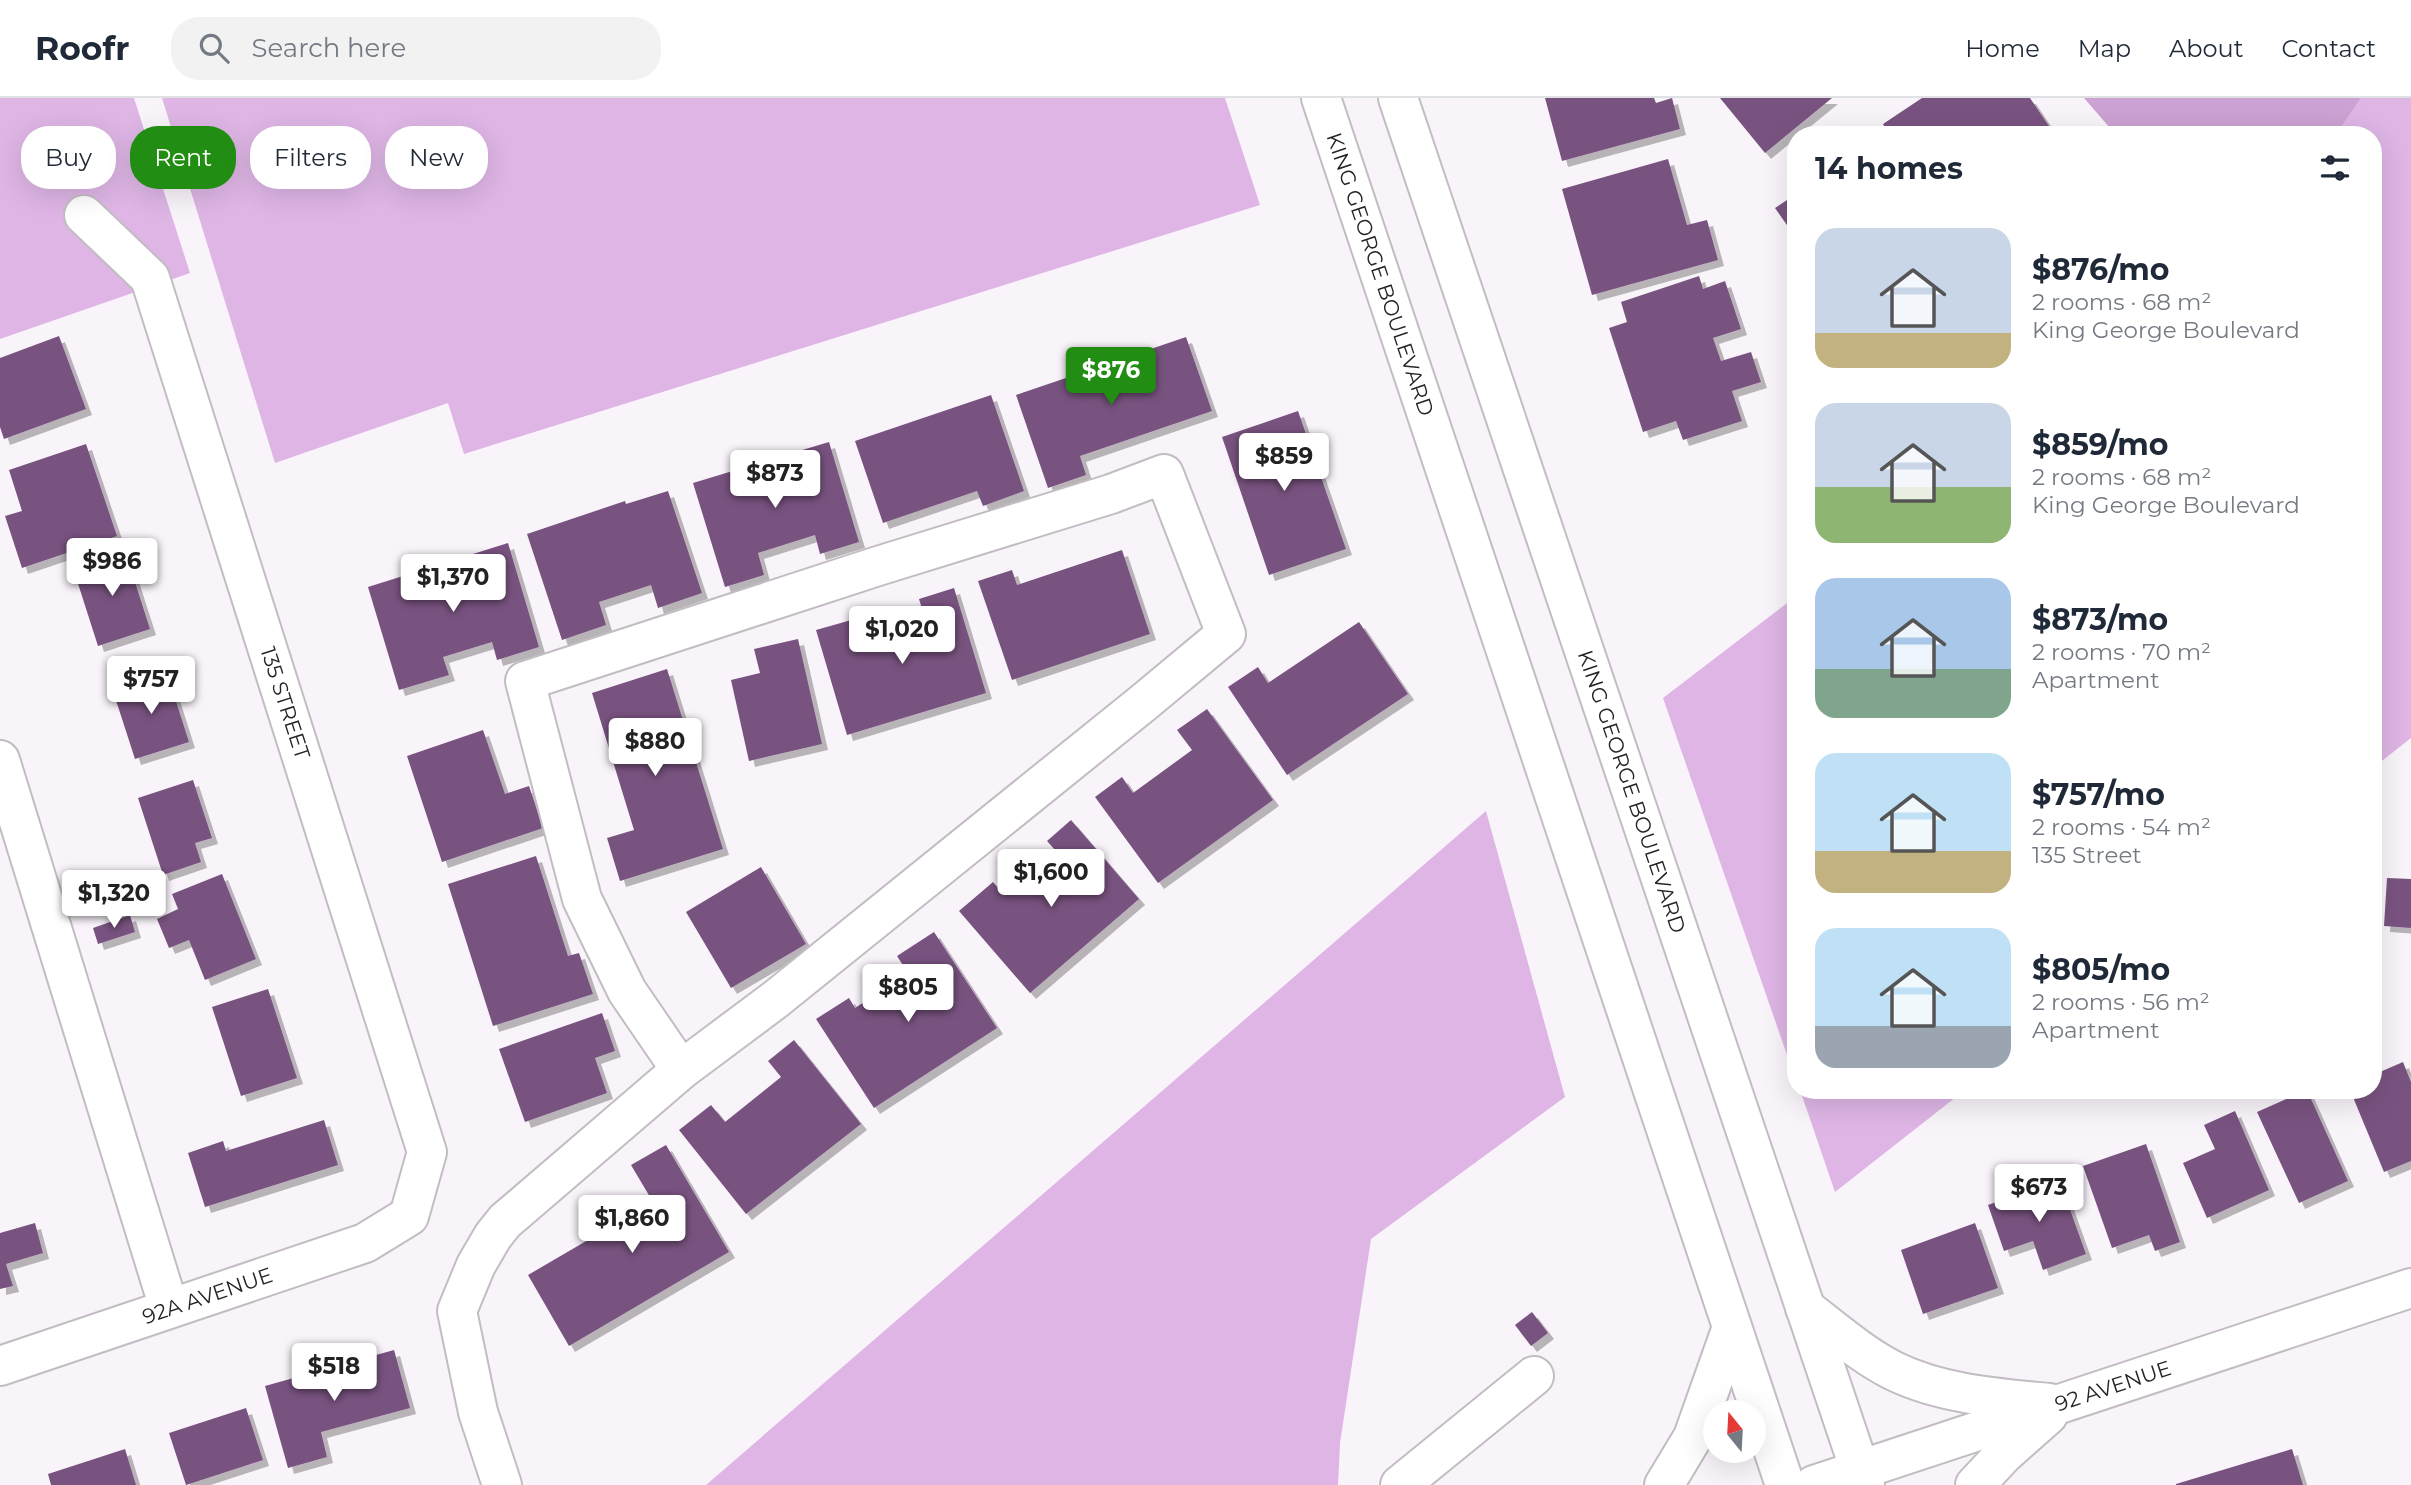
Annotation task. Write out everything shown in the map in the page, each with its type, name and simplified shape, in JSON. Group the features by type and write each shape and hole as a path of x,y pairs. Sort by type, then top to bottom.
{"main road":[{"name":"KING GEORGE BOULEVARD","path":"1321,98 1785,1485"},
{"name":"KING GEORGE BOULEVARD","path":"1398,98 1862,1478"},
{"name":"135 STREET","path":"84,215 150,278 427,1152 409,1216"},
{"path":"502,1485 478,1412 457,1311 476,1265 493,1236 505,1221 681,1070 776,999 1226,634 1164,474 1111,494 878,566 525,681 582,899 627,991 681,1070"},
{"path":"0,760 169,1308"},
{"name":"92A AVENUE","path":"0,1366 365,1243 409,1216"},
{"name":"92 AVENUE","path":"1814,1485 1862,1478 2060,1404 2409,1295"},
{"path":"1805,1308 1852,1344 1895,1371 1921,1382 1965,1393 2060,1404"},
{"path":"1664,1485 1693,1437 1732,1327"},
{"path":"1400,1485 1534,1376"},
{"path":"1975,1485 2004,1454 2060,1404"}],"shaded area":[{"path":"0,98 134,98 143,126 130,126 130,189 163,189 190,273 0,339"},
{"path":"162,98 1225,98 1260,205 464,454 448,403 275,463 190,189 236,189 236,126 171,126"},
{"path":"2084,98 2361,98 2342,126 2108,126"},
{"path":"2361,98 2411,98 2411,738 2382,761 2382,126 2342,126"},
{"path":"1787,603 1787,1055 1663,698"},
{"path":"1486,811 1565,1097 1371,1239 1340,1443 1338,1485 706,1485"},
{"path":"1803,1099 1954,1099 1835,1192"}],"building":[{"path":"1545,98 1654,98 1656,103 1672,98 1680,129 1562,161"},
{"path":"1720,98 1832,98 1798,126 1787,126 1787,135 1765,153"},
{"path":"1922,98 2030,98 2049,126 1884,126 1883,124"},
{"path":"1668,159 1687,225 1707,220 1718,260 1592,295 1562,189"},
{"path":"1787,200 1787,225 1775,208"},
{"path":"1699,276 1703,289 1725,281 1741,329 1713,338 1721,361 1751,352 1761,382 1732,391 1742,421 1683,440 1676,421 1643,432 1609,328 1627,322 1621,302"},
{"path":"59,336 86,409 4,439 0,427 0,358"},
{"path":"1186,337 1212,411 1080,456 1086,475 1048,488 1016,395"},
{"path":"991,395 1024,491 983,506 977,491 883,523 855,441"},
{"path":"1298,411 1346,549 1269,575 1222,437"},
{"path":"829,442 859,542 820,554 815,535 758,553 764,575 725,587 693,483"},
{"path":"86,444 117,536 22,568 5,516 22,511 9,470"},
{"path":"668,491 702,593 658,608 651,585 599,602 606,625 562,640 527,534 625,501 626,504"},
{"path":"508,543 539,647 497,660 492,642 443,657 449,675 399,690 368,587"},
{"path":"1122,550 1150,634 1012,680 978,581 1012,570 1017,585"},
{"path":"125,551 150,629 98,646 73,568"},
{"path":"954,588 986,693 847,735 816,630 855,619 861,637 925,618 919,599"},
{"path":"1359,622 1408,694 1287,775 1228,687 1258,667 1268,683"},
{"path":"798,639 822,744 749,761 731,680 760,673 754,649"},
{"path":"667,669 723,849 620,881 607,838 634,830 592,693"},
{"path":"167,673 189,742 135,759 113,691"},
{"path":"1207,709 1273,800 1158,883 1095,797 1122,777 1133,793 1192,750 1177,730"},
{"path":"483,730 505,794 529,786 543,828 442,862 407,756"},
{"path":"193,780 212,838 195,843 201,862 163,875 138,798"},
{"path":"1071,820 1139,899 1030,993 959,911 993,882 1004,895 1055,850 1047,841"},
{"path":"536,856 568,956 579,953 593,994 493,1026 448,884"},
{"path":"761,867 806,944 731,988 686,912"},
{"path":"222,874 256,959 205,980 189,940 169,948 157,919 178,909 172,894"},
{"path":"2387,878 2411,879 2411,928 2384,926"},
{"path":"130,915 135,932 98,944 93,928"},
{"path":"934,932 997,1028 874,1108 816,1019 849,998 855,1008 908,973 897,956"},
{"path":"268,989 297,1078 241,1096 212,1007"},
{"path":"602,1013 615,1051 595,1058 607,1093 525,1122 499,1049"},
{"path":"794,1040 861,1124 746,1214 679,1130 711,1105 725,1122 781,1077 768,1061"},
{"path":"2403,1062 2411,1082 2411,1161 2384,1172 2354,1099 2382,1099 2382,1071"},
{"path":"2287,1099 2311,1099 2348,1181 2299,1203 2257,1112"},
{"path":"2235,1111 2269,1190 2207,1218 2183,1163 2215,1149 2204,1125"},
{"path":"324,1120 338,1165 205,1207 188,1153 223,1141 226,1151"},
{"path":"2146,1144 2180,1242 2155,1251 2149,1235 2112,1248 2083,1166"},
{"path":"666,1145 729,1252 569,1346 528,1275 653,1202 631,1165"},
{"path":"2059,1179 2086,1254 2043,1270 2033,1241 2004,1251 1988,1205"},
{"path":"35,1223 43,1253 6,1264 13,1286 0,1289 0,1233"},
{"path":"1975,1223 1998,1288 1923,1314 1901,1250"},
{"path":"1532,1312 1548,1333 1531,1346 1515,1325"},
{"path":"394,1350 410,1408 321,1432 327,1457 288,1468 265,1386"},
{"path":"246,1408 263,1460 186,1485 169,1433"},
{"path":"125,1449 136,1485 51,1485 48,1474"},
{"path":"2292,1449 2303,1485 2176,1485 2176,1484"}]}
